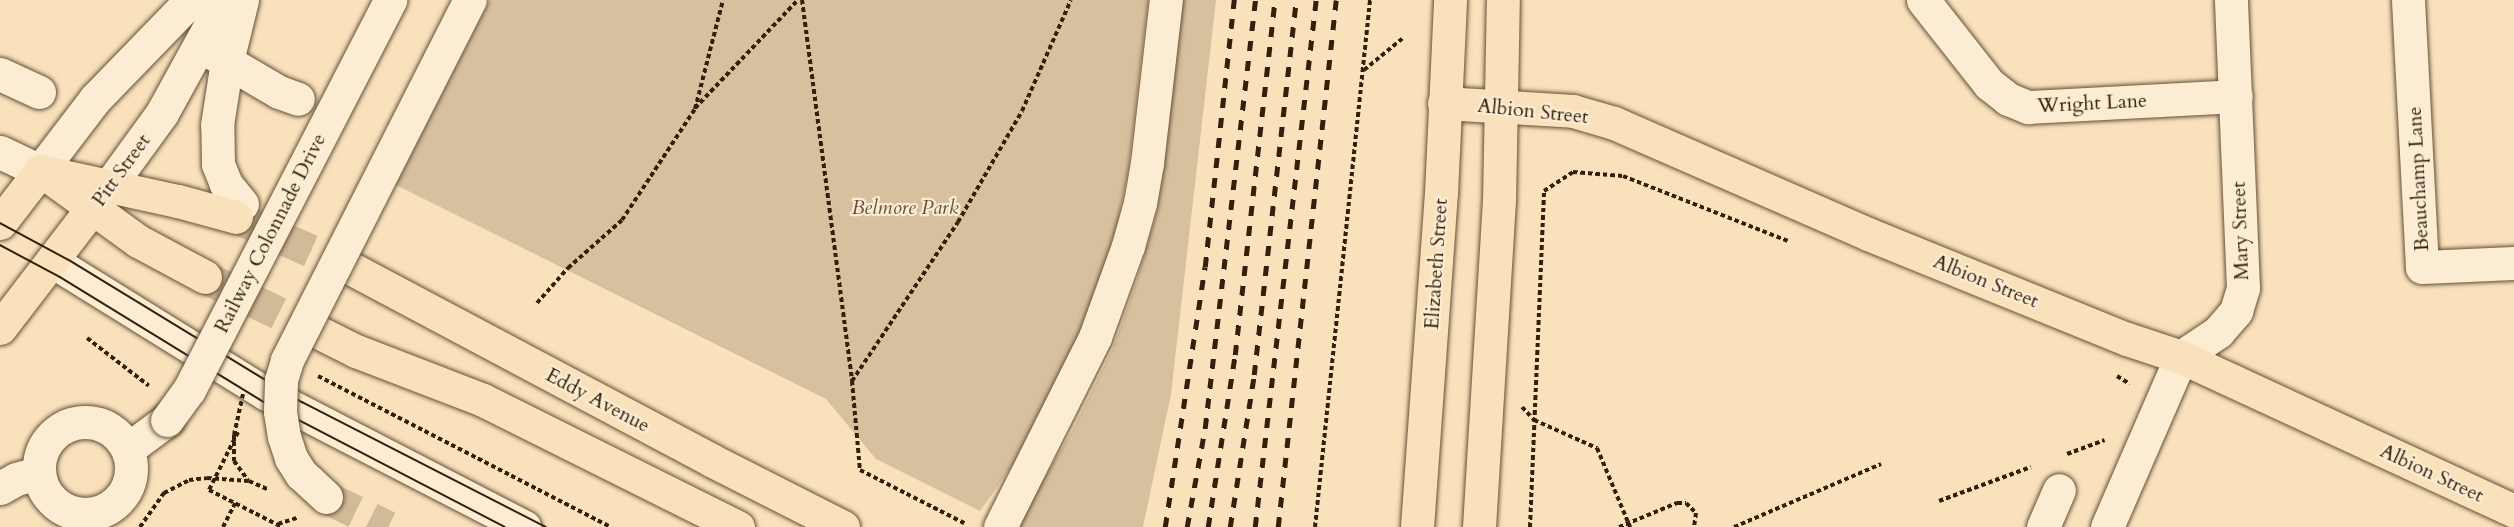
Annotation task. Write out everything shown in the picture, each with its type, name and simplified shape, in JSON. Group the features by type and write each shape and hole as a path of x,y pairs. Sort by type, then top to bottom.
{"main road":[{"name":"Elizabeth Street","path":"1417,527 1441,193 1450,0"},
{"path":"1479,527 1490,371 1502,105 1503,0"},
{"name":"Albion Street","path":"1444,104 1502,105 1573,111 1614,123 1868,234 2127,339 2181,357 2514,510"},
{"path":"0,223 40,171 101,197 178,201 239,211"},
{"path":"101,197 138,241 205,277"},
{"name":"Pitt Street","path":"0,328 101,197"},
{"name":"Eddy Avenue","path":"354,270 711,460 843,527"},
{"path":"320,333 356,351 483,400 738,527"}],"street":[{"path":"0,152 40,171 95,99 192,0"},
{"name":"Pitt Street","path":"101,197 162,113 213,53 225,0"},
{"path":"239,211 218,164 213,53 242,0"},
{"name":"Railway Colonnade Drive","path":"128,449 167,420 189,390 390,0"},
{"path":"326,497 301,474 291,458 284,437 280,411 281,380 287,360 470,0"},
{"path":"991,525 1095,337 1128,246 1148,163 1166,0"},
{"name":"Wright Lane","path":"1923,0 1989,84 2008,99 2028,107 2236,96"},
{"name":"Mary Street","path":"2181,357 2218,332 2236,311 2243,288 2231,0"},
{"name":"Beauchamp Lane","path":"2408,0 2422,267 2514,263"},
{"path":"165,26 279,92 298,99"},
{"path":"0,75 39,92"},
{"path":"52,261 265,393 525,527"},
{"path":"2106,527 2181,357"},
{"path":"86,422 102,426 115,434 128,449 132,463 129,480 110,514 106,509 92,514 77,513 51,500 43,487 39,473 40,457 46,443 57,432 71,424 86,422"},
{"path":"0,488 16,479 39,473"},
{"path":"2043,527 2059,490"}],"path":[{"path":"695,109 723,0"},
{"path":"537,303 568,268 622,220 695,109 800,0"},
{"path":"800,0 852,381 860,470 991,525"},
{"path":"852,381 958,222 1022,111 1071,0"},
{"path":"1315,527 1370,0"},
{"path":"1363,70 1403,39"},
{"path":"1530,527 1544,191 1573,172 1623,176 1798,245"},
{"path":"87,338 149,387"},
{"path":"1490,371 1534,420 1597,448 1629,525"},
{"path":"2112,374 2130,382"},
{"path":"318,376 611,527"},
{"path":"238,432 210,490 279,526 301,517"},
{"path":"2062,456 2105,440"},
{"path":"234,461 249,481"},
{"path":"1734,527 1881,464"},
{"path":"1939,501 2041,464"},
{"path":"140,527 155,503 176,485 207,478 249,481 271,491"},
{"path":"223,527 236,502"},
{"path":"1619,527 1629,525 1677,503 1686,503 1696,513 1694,527"}],"green space":[{"name":"Belmore Park","path":"490,0 1148,0 1128,172 1117,224 1083,332 1030,441 980,511 876,459 826,399 396,185"},
{"path":"1181,0 1216,0 1171,394 1143,527 1015,527 1072,431 1113,348 1138,277 1157,212 1164,168"}],"tunnel":[{"path":"236,217 354,270"},
{"path":"205,277 320,333"},
{"path":"326,497 388,527"}],"tram line":[{"path":"0,223 69,260 302,402 546,527"},
{"path":"0,245 60,277 264,402 505,527"}],"railway":[{"path":"1165,527 1205,267 1234,0"},
{"path":"1187,527 1205,428 1255,0"},
{"path":"1208,527 1235,355 1275,0"},
{"path":"1230,527 1254,375 1296,0"},
{"path":"1255,527 1316,0"},
{"path":"1278,527 1336,0"}]}
